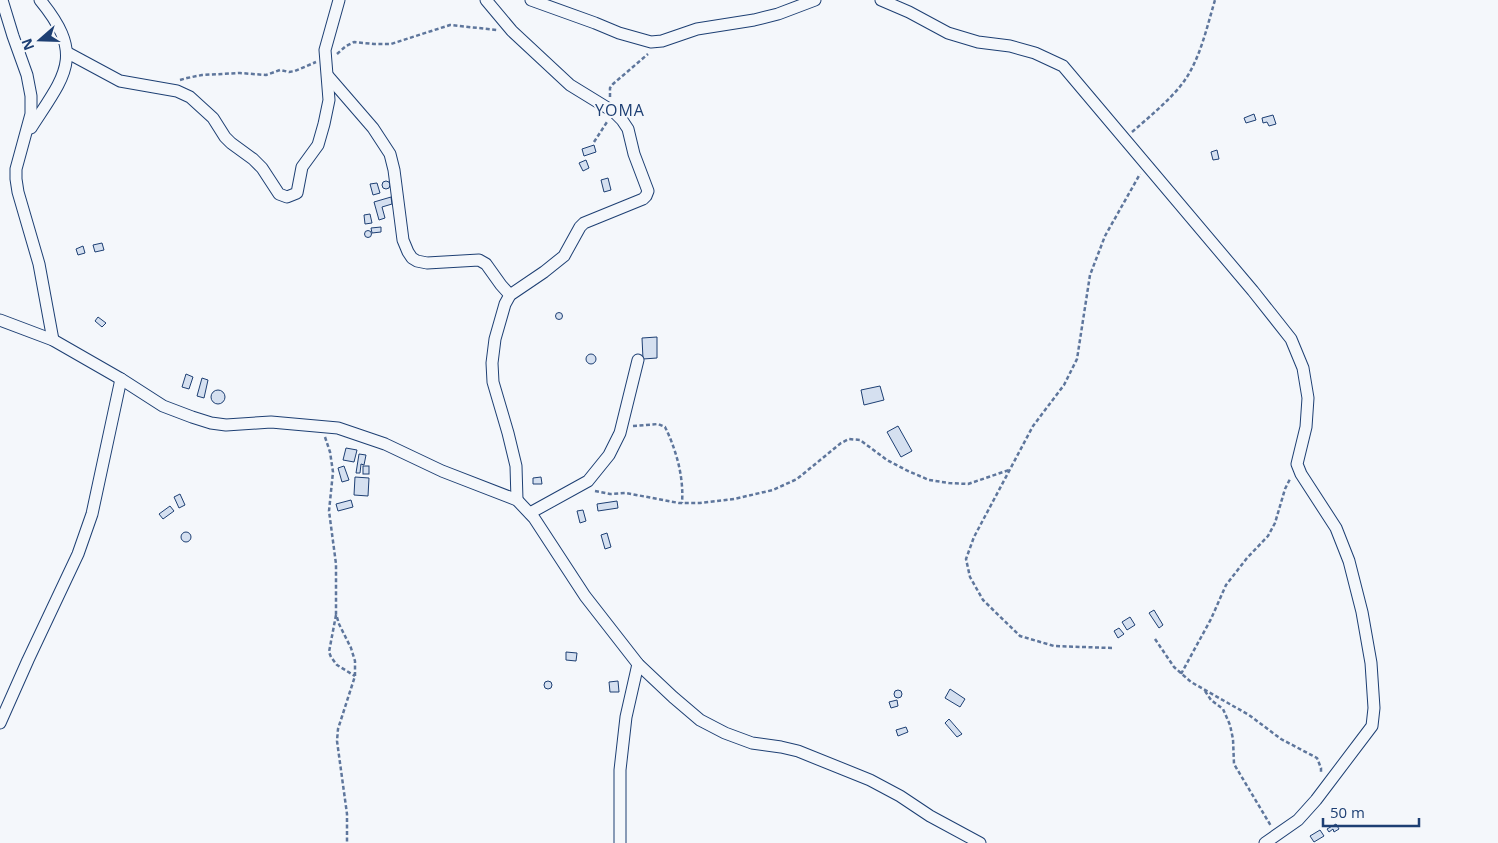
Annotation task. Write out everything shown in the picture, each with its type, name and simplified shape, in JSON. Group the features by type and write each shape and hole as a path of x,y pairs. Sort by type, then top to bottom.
{"street":[{"path":"2,0 27,75 31,96 31,114 16,169 16,179 39,264 53,340"},
{"path":"27,133 66,69 68,54 65,40 53,16 40,0"},
{"path":"68,54 120,81 176,91 190,97 214,118 225,137 231,143 254,159 279,194 288,197 297,193 302,167 318,145 324,124 329,100 325,57 327,42 339,0"},
{"path":"486,0 512,31 570,85 614,112 622,120 628,130 634,154 648,191 646,196 584,223 564,256 544,272 510,294 495,339 492,363 493,382 516,466 517,500"},
{"path":"531,0 640,40 651,42 662,41 697,29 754,20 778,14 815,0"},
{"path":"880,0 910,12 948,33 978,42 1010,46 1036,53 1063,66 1253,291 1291,339 1303,368 1308,398 1306,427 1298,464 1300,474 1336,528 1349,561 1362,612 1371,663 1374,708 1372,726 1316,800 1298,820 1265,843"},
{"path":"328,76 373,128 390,154 394,170 403,240 412,258 427,263 480,260 510,294"},
{"path":"0,320 53,340 121,379 163,406 211,424 271,422 338,428 385,444 442,471 517,500 530,513 585,596 638,664 700,720 725,733 752,743 798,751 870,780 980,843"},
{"path":"530,513 588,481 609,455 620,433 638,360"},
{"path":"0,722 78,554 92,514 121,379"},
{"path":"620,843 620,770 626,718 638,664"}],"path":[{"path":"1124,139 1179,88 1190,71 1202,44 1216,0"},
{"path":"160,88 187,78 202,75 240,72 266,75 280,70 295,71 337,53 354,42 390,44 450,25 481,30 512,31"},
{"path":"594,142 614,112 609,94 613,84 662,41"},
{"path":"1112,648 1054,646 1020,636 983,600 970,577 966,559 974,537 1033,426 1064,385 1077,359 1090,275 1105,236 1145,164"},
{"path":"622,426 658,424 665,427 672,440 683,488 682,503"},
{"path":"321,427 330,452 333,472 330,510 336,564 336,614 355,661 355,676 338,730 337,742 347,814 347,843"},
{"path":"590,491 610,494 626,493 682,503 734,499 772,490 797,479 841,443 849,439 860,440 894,464 929,480 968,484 1010,470"},
{"path":"1181,674 1211,619 1226,585 1247,558 1268,536 1275,523 1285,489 1298,464"},
{"path":"336,614 329,652 337,665 355,676"},
{"path":"1155,639 1174,666 1190,682 1248,715 1281,739 1317,758 1321,768 1322,781"},
{"path":"1204,690 1223,709 1230,725 1233,739 1234,764 1276,834"}],"building":[{"path":"1254,114 1256,120 1246,123 1244,118"},
{"path":"1273,115 1276,124 1269,126 1267,122 1263,123 1262,118"},
{"path":"594,145 596,152 584,156 582,149"},
{"path":"1217,150 1219,159 1213,160 1211,152"},
{"path":"586,160 589,168 583,171 579,163"},
{"path":"608,178 611,190 604,192 601,180"},
{"path":"386,181 390,185 386,189 382,185"},
{"path":"377,183 380,193 373,195 370,184"},
{"path":"391,197 392,204 382,207 385,218 379,220 374,202"},
{"path":"370,214 372,223 365,224 364,215"},
{"path":"381,227 381,232 372,233 371,228"},
{"path":"368,230 372,234 368,238 364,234"},
{"path":"102,243 104,250 95,252 93,245"},
{"path":"83,246 85,253 78,255 76,249"},
{"path":"559,312 563,316 559,320 555,316"},
{"path":"98,317 106,323 102,327 95,321"},
{"path":"657,337 657,358 643,359 642,338"},
{"path":"591,354 596,359 591,364 586,359"},
{"path":"186,374 193,377 189,389 182,387"},
{"path":"202,378 208,380 204,398 197,396"},
{"path":"880,386 884,400 864,405 861,390"},
{"path":"215,390 221,390 225,397 221,404 215,404 211,400 211,394"},
{"path":"898,426 912,451 901,457 887,432"},
{"path":"346,448 357,450 354,462 343,460"},
{"path":"359,454 366,455 364,465 361,464 360,473 356,473"},
{"path":"344,466 349,480 342,482 338,468"},
{"path":"363,466 369,466 369,474 363,474"},
{"path":"355,477 369,478 368,496 354,495"},
{"path":"541,477 542,484 533,484 533,478"},
{"path":"180,494 185,505 179,508 174,497"},
{"path":"351,500 353,507 338,511 336,504"},
{"path":"617,501 618,508 598,511 597,504"},
{"path":"170,506 174,511 163,519 159,514"},
{"path":"583,510 586,521 580,523 577,511"},
{"path":"184,532 188,532 191,537 190,541 184,542 181,539 181,535"},
{"path":"607,533 611,547 605,549 601,535"},
{"path":"1154,610 1163,625 1159,628 1149,613"},
{"path":"1130,617 1135,625 1127,630 1122,622"},
{"path":"1119,628 1124,634 1118,638 1114,631"},
{"path":"566,652 577,653 576,661 566,660"},
{"path":"548,681 552,685 548,689 544,685"},
{"path":"618,681 619,692 610,692 609,682"},
{"path":"950,689 965,699 960,707 945,698"},
{"path":"898,690 902,694 898,698 894,694"},
{"path":"897,700 898,706 891,708 889,702"},
{"path":"949,719 962,734 957,737 945,723"},
{"path":"906,727 908,732 898,736 896,730"},
{"path":"1336,824 1339,829 1334,832 1333,829 1329,832 1327,829"},
{"path":"1320,830 1324,836 1314,842 1310,836"}],"district":[{"name":"YOMA","path":"620,110"}]}
